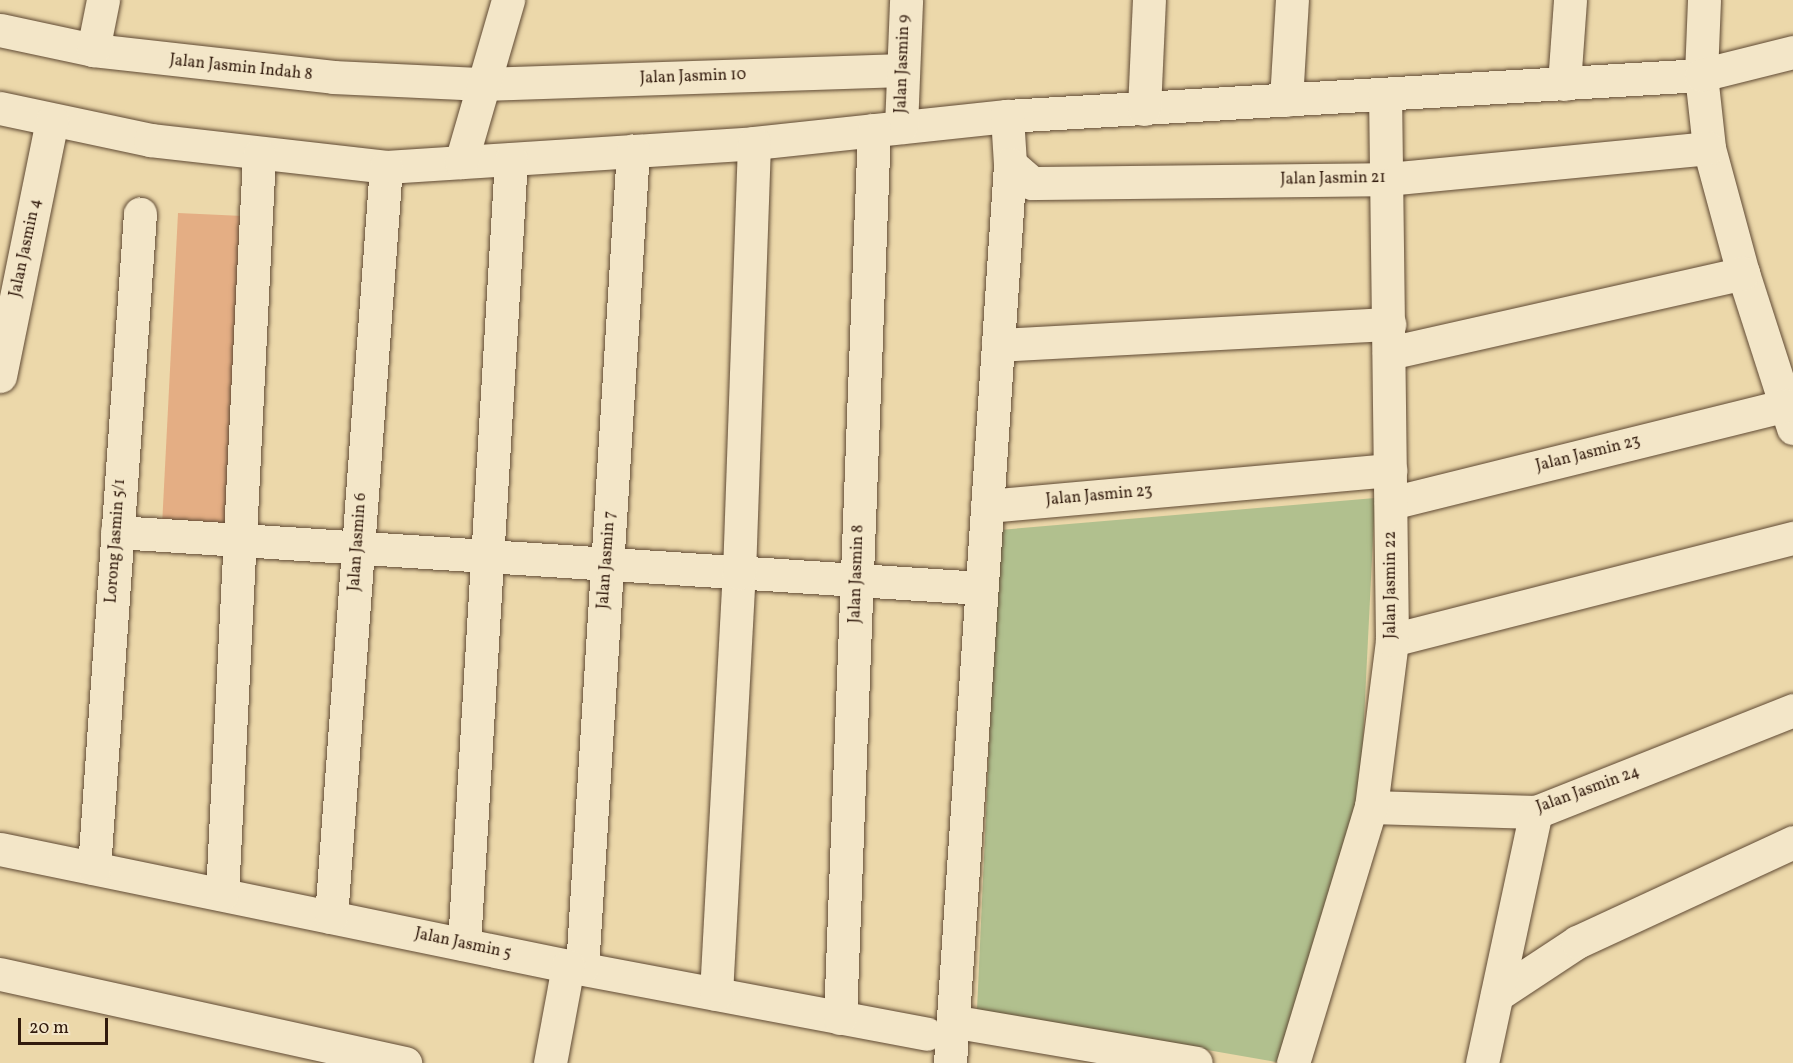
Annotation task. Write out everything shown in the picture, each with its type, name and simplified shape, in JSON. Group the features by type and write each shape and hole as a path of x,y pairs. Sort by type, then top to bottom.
{"street":[{"path":"93,50 103,0"},
{"path":"460,162 508,0"},
{"name":"Jalan Jasmin 9","path":"887,129 902,70 906,0"},
{"path":"1144,108 1149,0"},
{"path":"1286,100 1292,0"},
{"path":"1564,84 1570,0"},
{"path":"1704,0 1701,75 1709,148 1743,273 1789,417"},
{"name":"Jalan Jasmin Indah 8","path":"0,30 93,50 333,78 484,84"},
{"path":"0,108 52,121 259,155 386,167 753,143 1007,116 1701,75 1793,52"},
{"name":"Jalan Jasmin 10","path":"484,84 902,70"},
{"name":"Jalan Jasmin 22","path":"1293,1063 1371,807 1392,640 1385,94"},
{"path":"950,1063 1010,164 1007,116"},
{"name":"Jalan Jasmin 4","path":"0,376 52,121"},
{"name":"Jalan Jasmin 8","path":"840,1018 856,581 887,129"},
{"path":"716,994 739,573 753,143"},
{"name":"Jalan Jasmin 21","path":"1010,164 1032,183 1387,179 1709,148"},
{"name":"Jalan Jasmin 7","path":"550,1063 575,967 607,564 633,151"},
{"path":"222,894 259,155"},
{"path":"464,944 511,159"},
{"name":"Jalan Jasmin 6","path":"331,917 386,167"},
{"name":"Lorong Jasmin 5/1","path":"94,868 140,214"},
{"path":"998,345 1389,338 1743,273"},
{"name":"Jalan Jasmin 23","path":"1391,503 1789,417"},
{"name":"Jalan Jasmin 23","path":"987,506 1390,470"},
{"path":"117,532 981,588"},
{"path":"1392,640 1793,538"},
{"name":"Jalan Jasmin 24","path":"1371,807 1536,812 1793,710"},
{"path":"1482,1063 1536,812"},
{"path":"1497,995 1577,942 1793,842"},
{"name":"Jalan Jasmin 5","path":"0,849 575,967 927,1034"},
{"path":"0,974 405,1063"},
{"path":"969,1024 1196,1063"}],"green space":[{"path":"1375,498 1360,800 1282,1063 977,1010 999,530"}],"building":[{"path":"178,213 243,216 227,529 162,526"}]}
